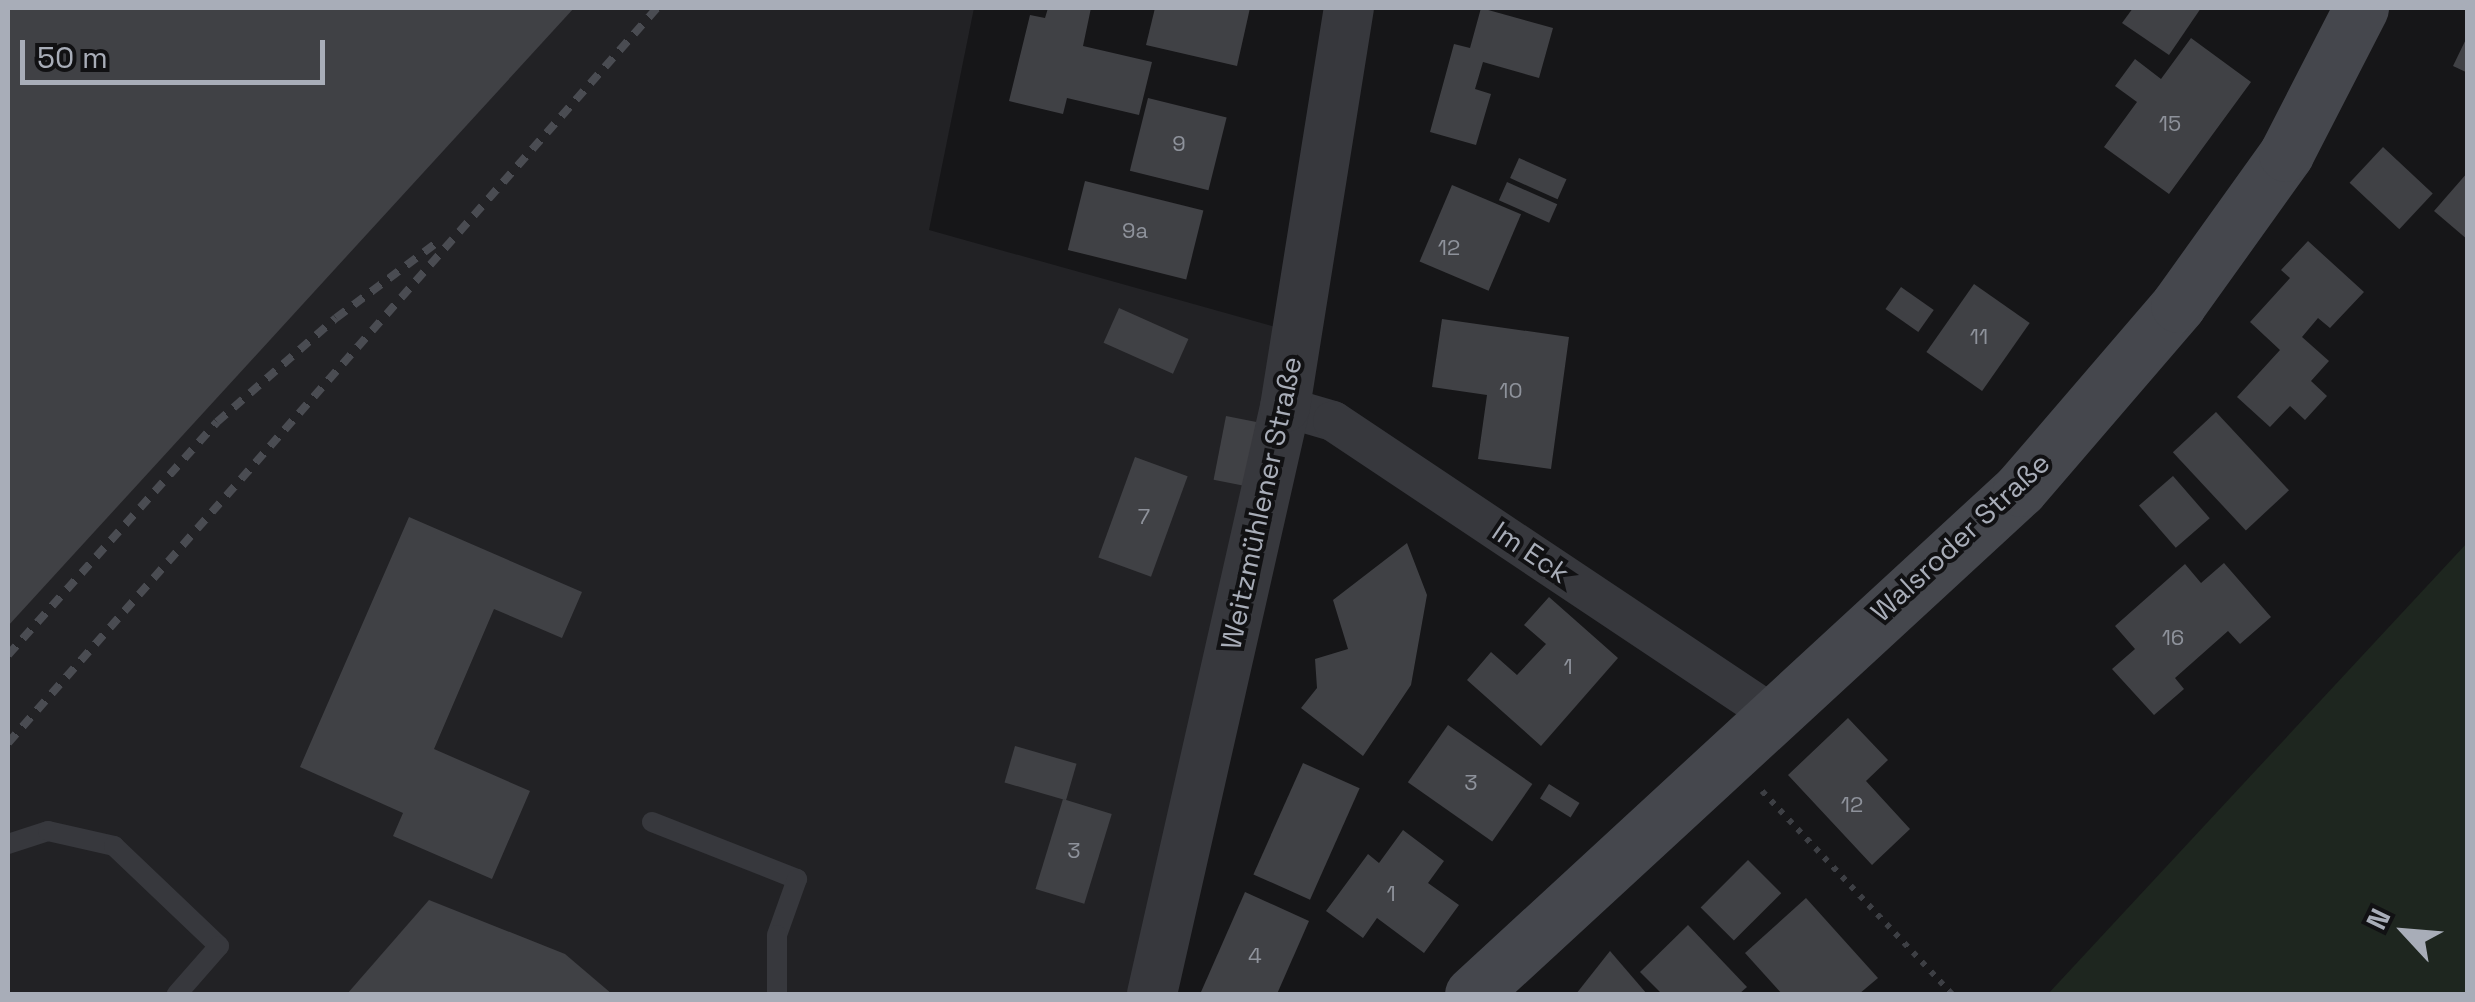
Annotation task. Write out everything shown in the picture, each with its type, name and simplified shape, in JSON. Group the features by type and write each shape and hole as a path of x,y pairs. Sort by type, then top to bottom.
{"main road":[{"name":"Walsroder Straße","path":"1472,994 1770,714 2020,489 2178,305 2286,154 2360,8"}],"street":[{"name":"Weitzmühlener Straße","path":"1152,994 1285,407 1349,8"},
{"name":"Im Eck","path":"1285,407 1333,421 1770,714"}],"lane":[{"path":"652,822 797,879 777,935 778,994"},
{"path":"8,844 48,830 114,846 220,946 177,994"}],"path":[{"path":"1727,754 1952,994"}],"shaded area":[{"path":"8,8 974,8 929,230 1290,331 1137,994 8,994"},
{"path":"2467,543 2467,994 2048,994"}],"building":[{"path":"8,8 574,8 8,626"},
{"path":"1048,8 1091,8 1083,46 1152,62 1139,115 1067,98 1063,114 1009,101 1030,15 1045,18"},
{"path":"1155,8 1250,8 1237,66 1146,45"},
{"path":"1481,8 1553,28 1539,78 1483,62 1475,89 1491,94 1476,145 1430,132 1454,44 1470,48"},
{"path":"2133,8 2201,8 2169,55 2122,23"},
{"path":"2468,35 2468,73 2453,66"},
{"path":"2191,38 2251,82 2169,194 2104,147 2137,102 2115,86 2135,59 2161,79"},
{"path":"1148,98 1227,118 1208,190 1130,171"},
{"path":"2383,147 2433,193 2399,229 2350,183"},
{"path":"1519,158 1567,179 1558,199 1510,178"},
{"path":"2468,172 2468,240 2434,211"},
{"path":"1085,181 1203,211 1186,279 1068,250"},
{"path":"1507,182 1557,204 1549,223 1499,200"},
{"path":"1452,185 1521,214 1489,291 1420,261"},
{"path":"2308,241 2364,292 2330,328 2318,318 2302,337 2329,361 2311,381 2327,396 2305,420 2290,406 2270,427 2237,397 2280,350 2250,322 2290,278 2281,270"},
{"path":"1974,284 2030,323 1982,391 1926,352"},
{"path":"1901,287 1934,310 1918,332 1886,309"},
{"path":"1119,308 1188,339 1173,374 1104,343"},
{"path":"1442,319 1569,337 1551,469 1478,459 1487,395 1432,387"},
{"path":"2216,412 2289,490 2246,530 2173,452"},
{"path":"1226,416 1256,422 1244,486 1214,480"},
{"path":"1135,457 1188,476 1151,577 1098,558"},
{"path":"2173,476 2210,518 2176,548 2139,506"},
{"path":"409,517 582,592 562,638 494,609 434,749 530,791 492,879 393,836 403,813 300,767"},
{"path":"1407,543 1427,595 1411,685 1363,756 1301,708 1317,688 1315,659 1348,649 1333,600"},
{"path":"2224,563 2271,617 2240,644 2228,631 2175,678 2184,689 2154,715 2112,669 2135,649 2115,626 2185,564 2201,583"},
{"path":"1549,597 1618,658 1541,746 1467,680 1491,652 1517,675 1546,644 1524,625"},
{"path":"1848,718 1888,760 1866,781 1910,829 1872,865 1788,775"},
{"path":"1448,725 1532,784 1492,841 1408,782"},
{"path":"1015,746 1077,764 1066,800 1005,783"},
{"path":"1303,763 1360,788 1310,900 1253,874"},
{"path":"1549,784 1580,803 1571,817 1540,798"},
{"path":"1063,799 1112,814 1084,904 1036,889"},
{"path":"1403,830 1444,861 1428,883 1459,905 1424,953 1377,918 1363,938 1326,911 1368,854 1379,863"},
{"path":"1748,860 1781,893 1734,941 1701,907"},
{"path":"1245,892 1309,921 1277,994 1201,992"},
{"path":"1806,898 1878,978 1859,994 1782,994 1745,953"},
{"path":"429,900 565,954 612,994 347,994"},
{"path":"1688,925 1747,987 1739,994 1662,994 1640,972"},
{"path":"1610,951 1647,994 1576,994"}],"railway":[{"path":"8,743 657,8"},
{"path":"8,655 217,422 336,318 439,241"}]}
